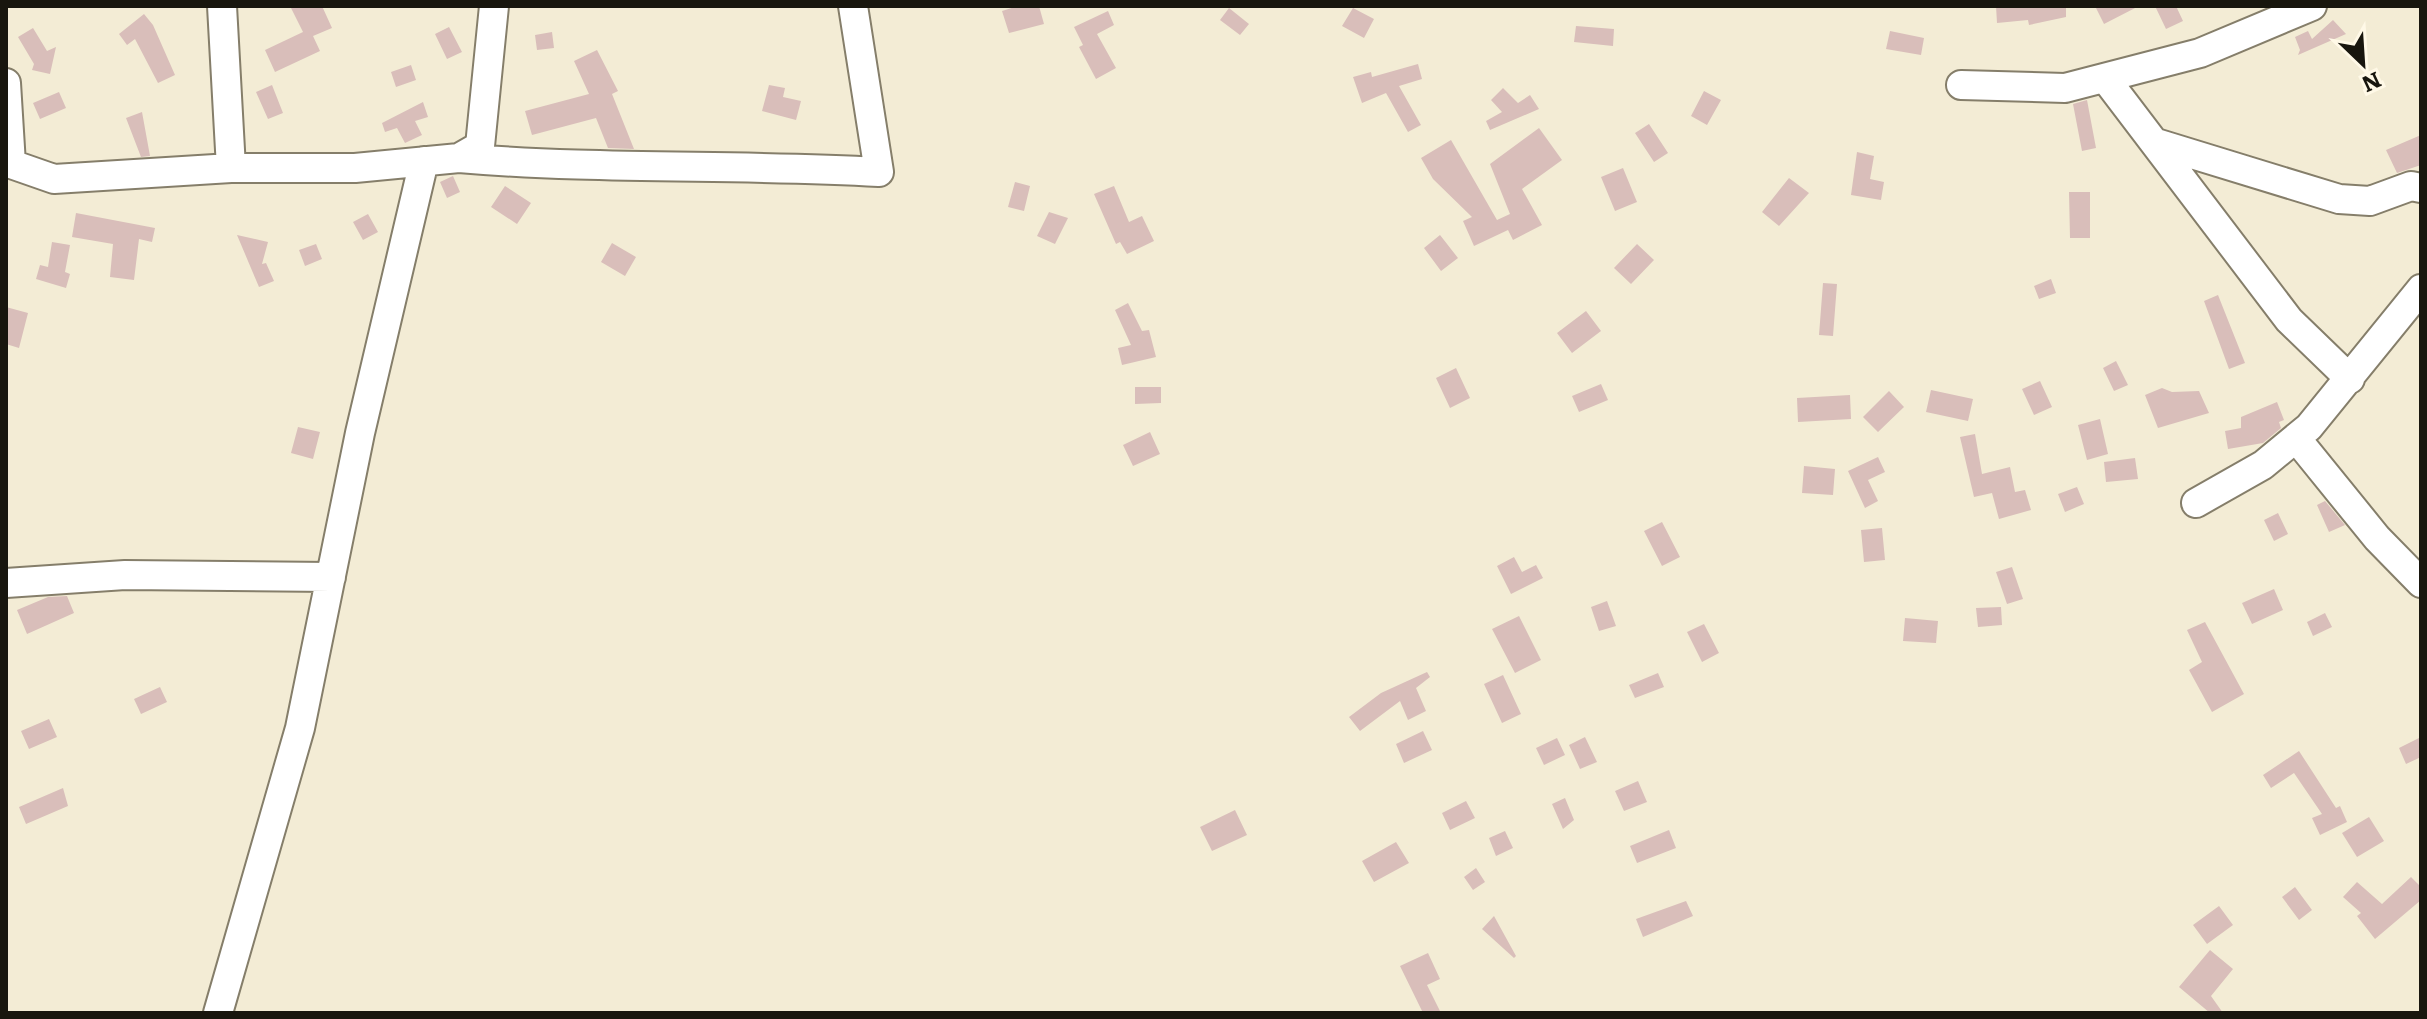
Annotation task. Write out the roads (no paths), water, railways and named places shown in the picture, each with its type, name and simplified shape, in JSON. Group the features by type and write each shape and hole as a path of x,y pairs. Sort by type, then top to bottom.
{"street":[{"path":"222,6 231,168"},
{"path":"459,158 480,146 494,6"},
{"path":"6,83 8,170 54,179 231,168 355,168 459,158 538,165 787,167 879,172 853,6"},
{"path":"1961,85 2065,88 2200,53 2300,8"},
{"path":"2105,78 2289,320 2350,379"},
{"path":"2156,143 2339,199 2370,201 2411,186 2421,188"},
{"path":"218,1013 300,728 424,161"},
{"path":"2196,503 2263,465 2296,438 2350,379 2421,289"},
{"path":"2296,438 2377,538 2421,583"},
{"path":"6,583 125,575 331,577"}]}
